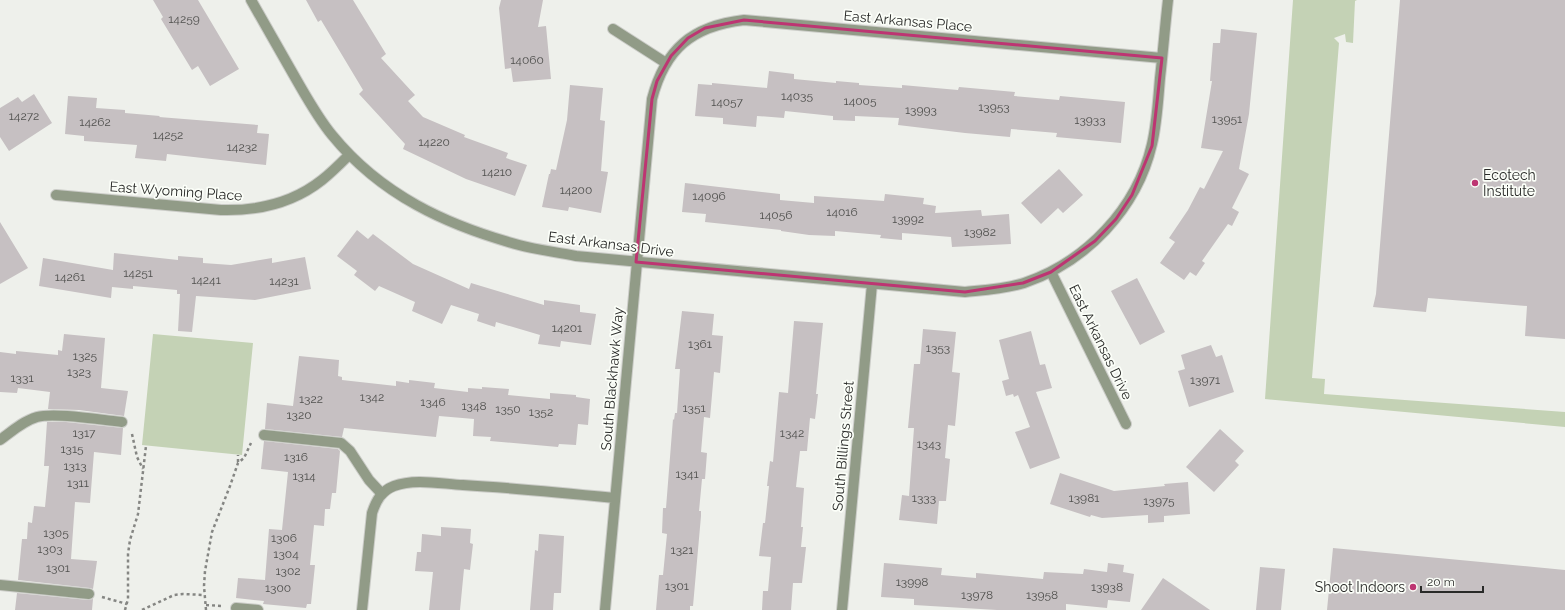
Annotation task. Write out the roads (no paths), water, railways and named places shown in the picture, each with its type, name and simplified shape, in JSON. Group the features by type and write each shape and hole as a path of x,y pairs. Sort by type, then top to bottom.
{"street":[{"name":"East Arkansas Drive","path":"251,0 310,102 331,134 349,155 363,168 397,195 434,215 494,238 576,256 965,292 994,290 1023,283 1051,272 1073,259 1096,241 1116,220 1132,195 1152,146 1157,122 1168,0"},
{"name":"East Arkansas Place","path":"636,262 652,99 657,80 666,63 688,38 705,28 724,22 744,20 1162,58"},
{"path":"613,29 666,63"},
{"name":"East Wyoming Place","path":"56,195 221,210 238,211 261,208 282,202 302,193 322,181 349,155"},
{"name":"South Blackhawk Way","path":"605,610 636,262"},
{"name":"East Arkansas Drive","path":"1051,272 1126,424"},
{"name":"South Billings Street","path":"842,610 872,284"},
{"path":"0,440 18,427 39,416 59,416 122,422"},
{"path":"264,435 341,443 350,451 369,480 382,494"},
{"path":"362,610 374,505 382,494 394,487 413,483 511,488 615,498"},
{"path":"0,585 89,594"},
{"path":"236,608 258,610"}],"place":[{"name":"Ecotech Institute","path":"1475,183"},
{"name":"Shoot Indoors","path":"1413,587"}]}
